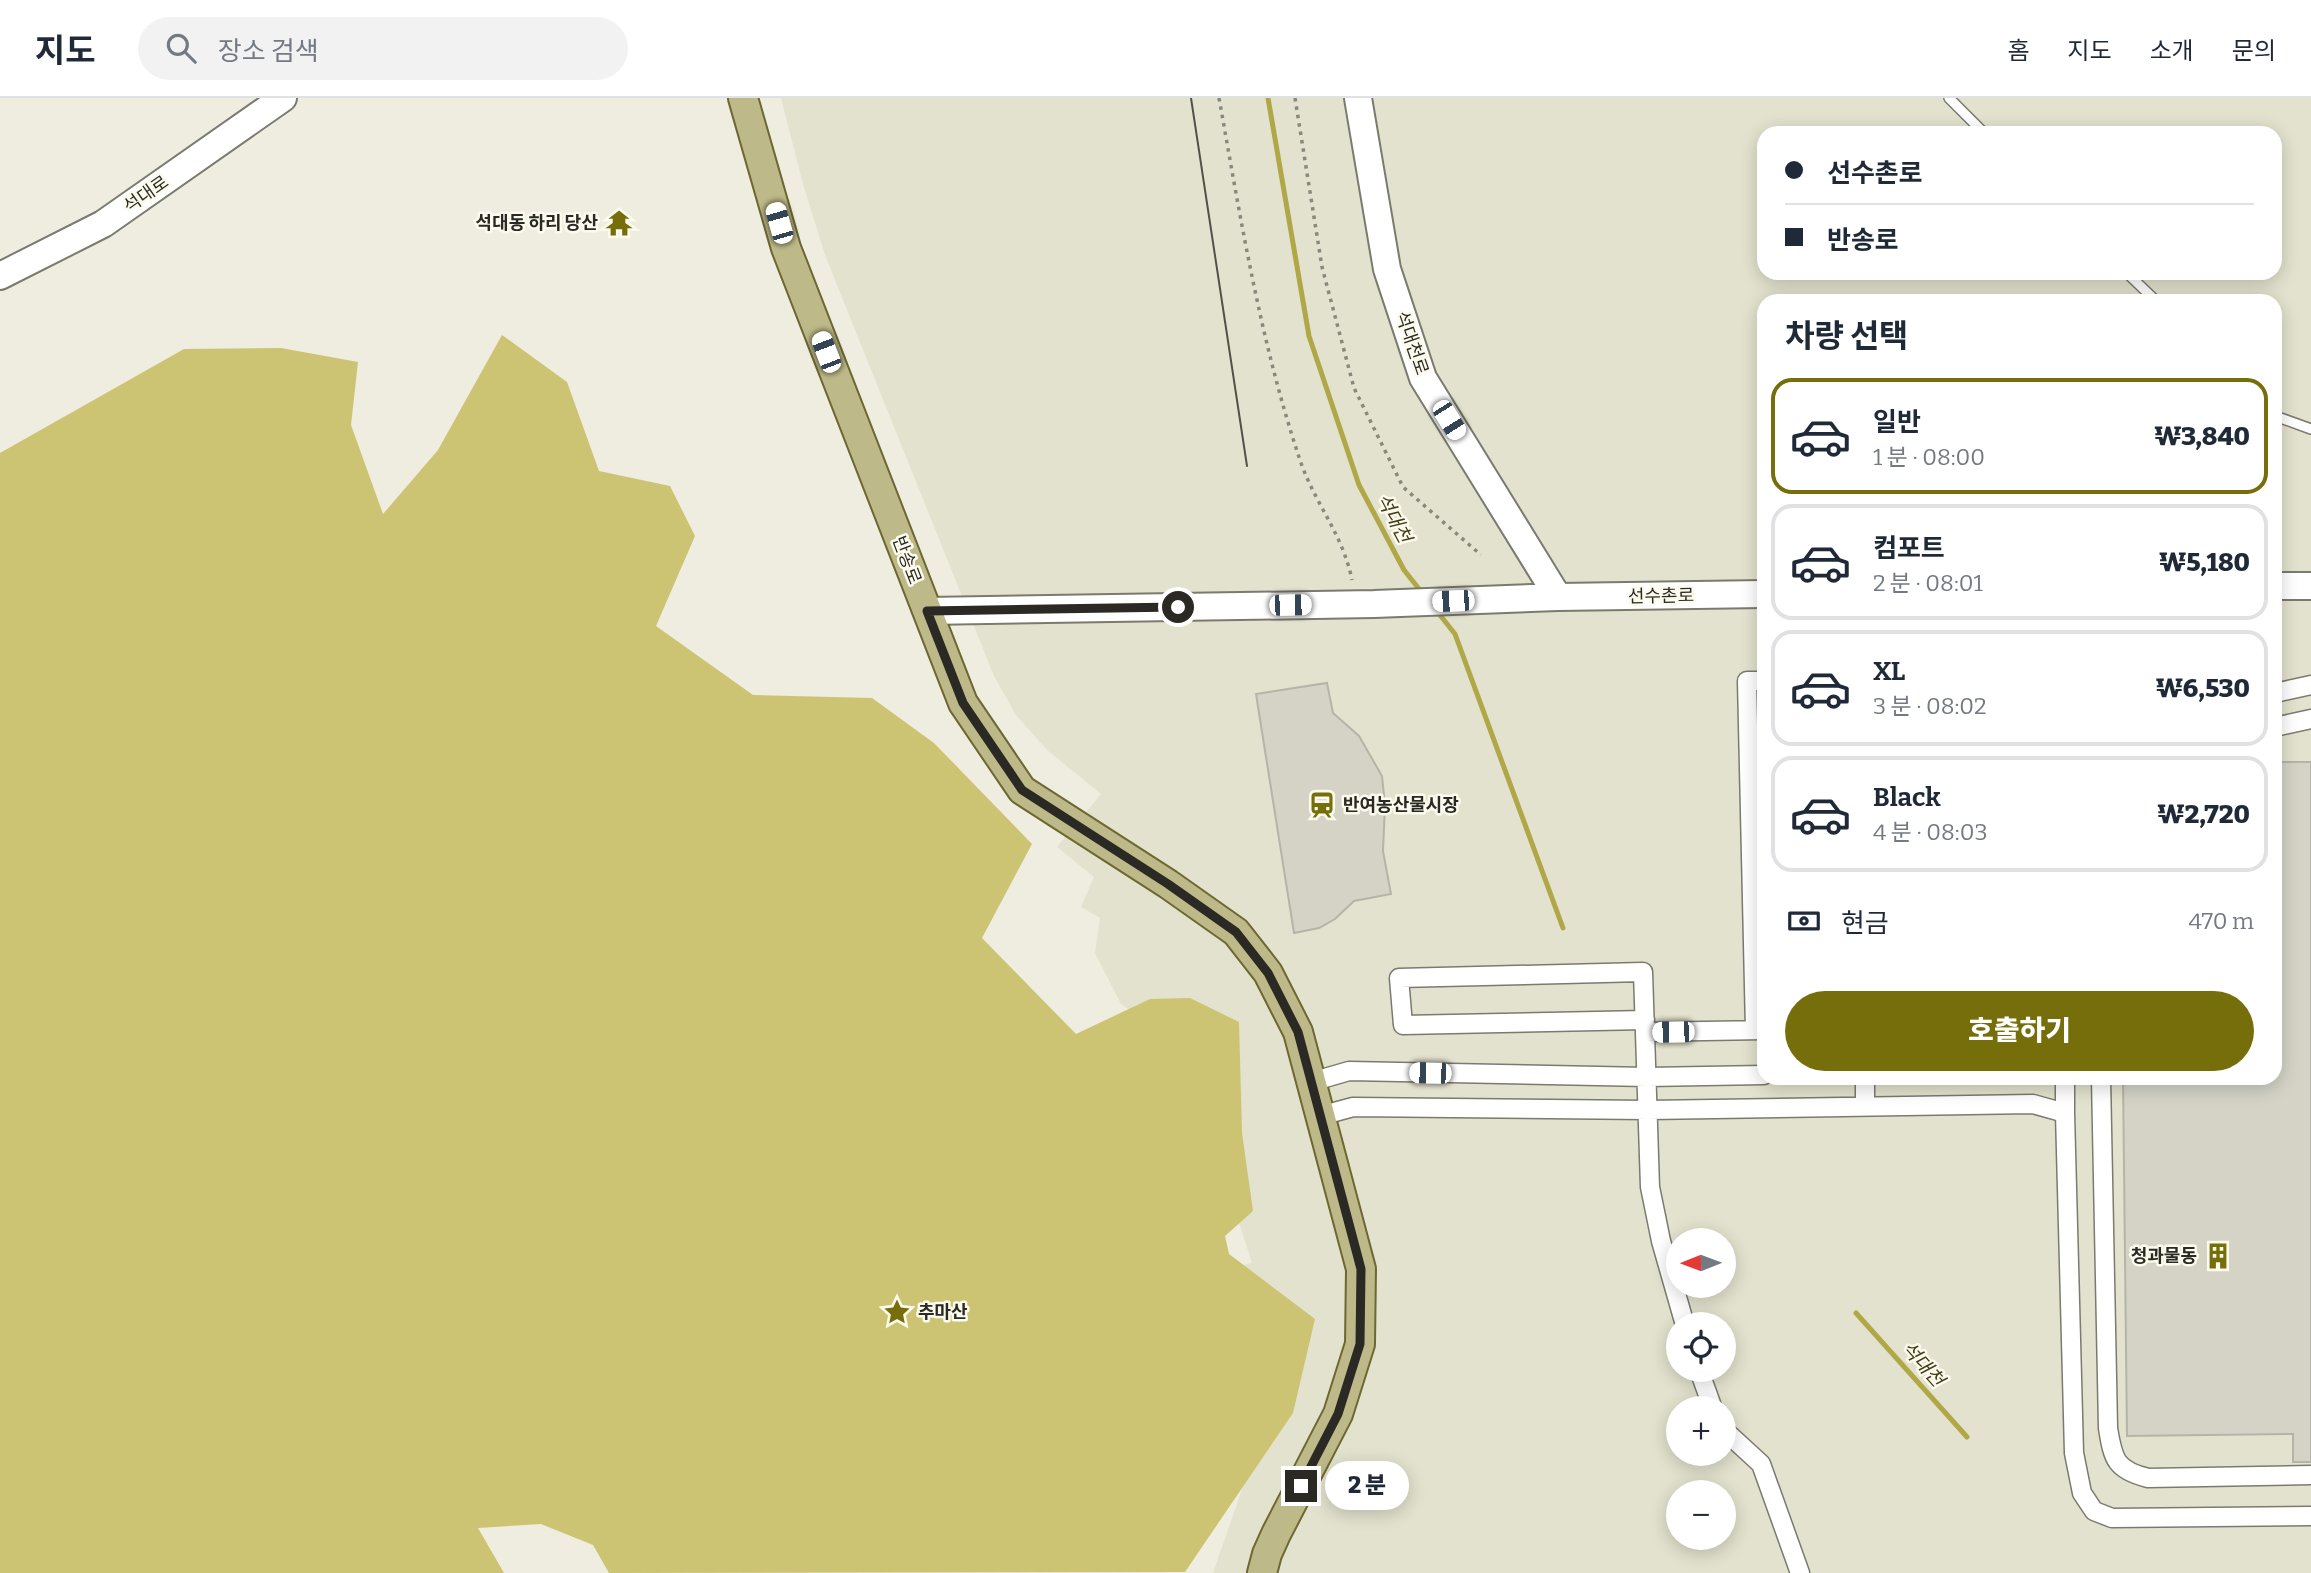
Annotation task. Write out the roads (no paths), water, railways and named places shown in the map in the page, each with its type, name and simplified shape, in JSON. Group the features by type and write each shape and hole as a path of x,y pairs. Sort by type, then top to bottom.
{"main road":[{"name":"석대로","path":"0,276 103,225 283,98"},
{"name":"반송로","path":"743,98 786,248 963,703 1022,790 1168,884 1236,932 1268,973 1298,1032 1361,1269 1360,1344 1338,1414 1276,1534 1262,1573"},
{"name":"석대천로","path":"1357,98 1387,269 1423,378 1558,597"},
{"path":"2282,586 2311,586"},
{"name":"선수촌로","path":"927,611 1374,604 1558,597 1757,594"},
{"path":"1251,1573 1276,1534"}],"street":[{"path":"1757,681 1747,681 1757,949"},
{"path":"2282,691 2311,685"},
{"path":"2282,725 2311,719"},
{"path":"1681,1312 1661,1241 1650,1187 1647,1077 1645,1026 1643,972 1399,978 1403,1025 1645,1026 1757,1030"},
{"path":"1311,1083 1349,1071 1647,1077 1757,1074"},
{"path":"1865,1085 1865,1106"},
{"path":"2065,1085 2074,1453 2082,1493 2094,1511 2112,1518 2311,1516"},
{"path":"2101,1085 2108,1428 2112,1456 2128,1473 2148,1478 2311,1475"},
{"path":"1320,1116 1353,1107 1648,1110 2033,1104 2065,1113"},
{"path":"1736,1441 1761,1464 1800,1573"}],"lane":[{"path":"1949,98 1977,126"},
{"path":"2134,280 2149,294"},
{"path":"2282,419 2311,429"}],"waterway":[{"name":"석대천","path":"1268,98 1309,336 1359,485 1404,570 1423,594"},
{"name":"석대천","path":"1436,610 1455,634 1563,928"},
{"name":"석대천","path":"1856,1313 1967,1437"}],"tram line":[{"path":"1191,98 1247,466"}],"place":[{"name":"석대동 하리 당산","path":"619,223"},
{"name":"반여농산물시장","path":"1322,805"},
{"name":"청과물동","path":"2218,1256"},
{"name":"추마산","path":"897,1312"}]}
